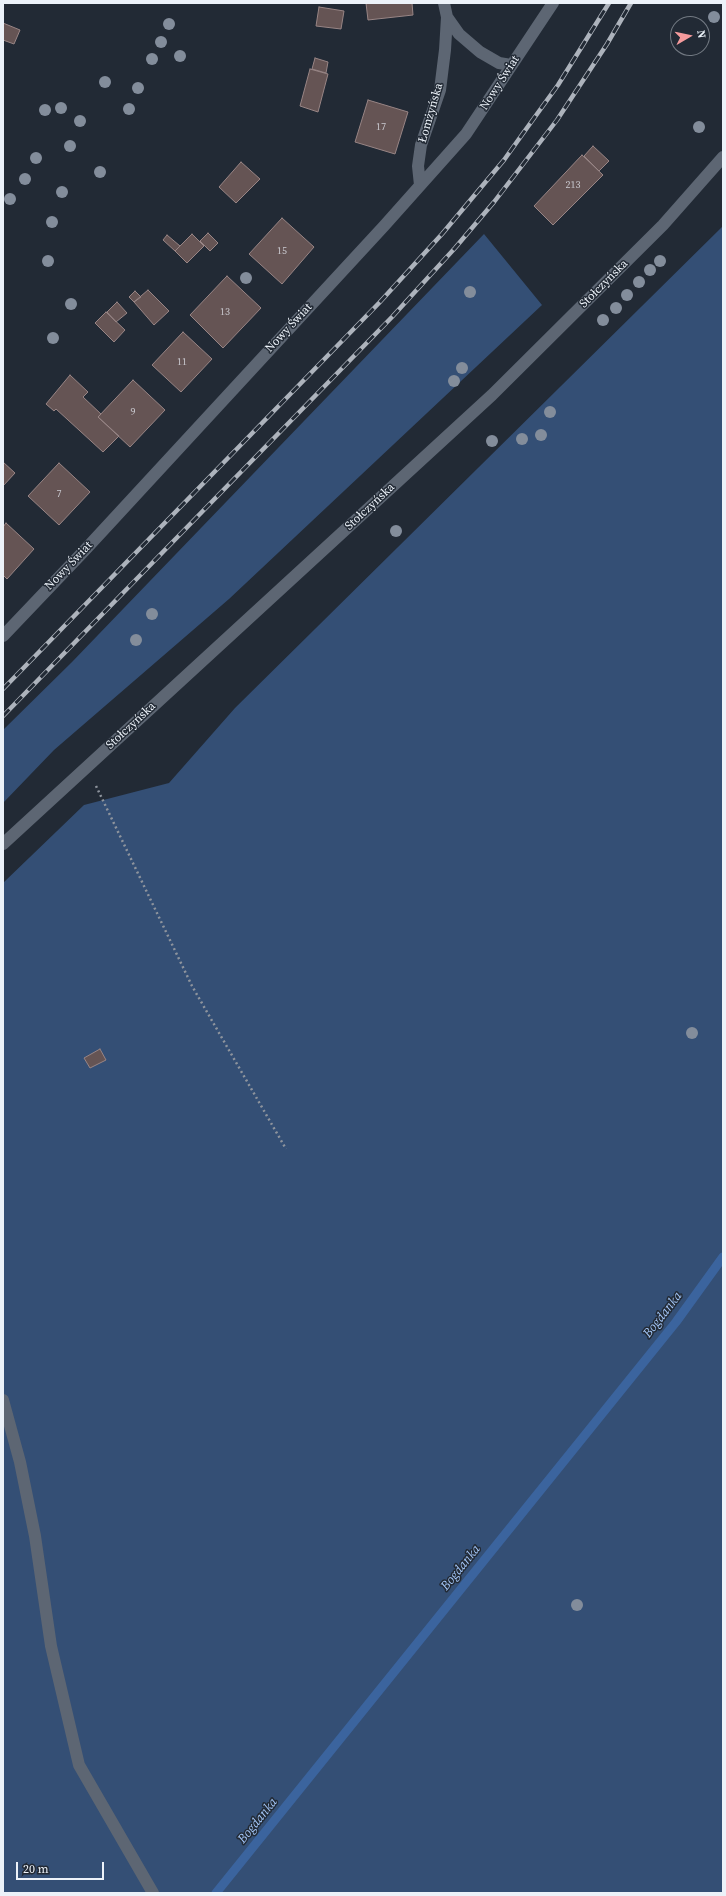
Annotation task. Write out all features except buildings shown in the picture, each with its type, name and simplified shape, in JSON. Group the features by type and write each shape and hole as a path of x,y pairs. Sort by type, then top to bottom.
{"street":[{"name":"Łomżyńska","path":"420,185 418,166 421,145 440,90 447,17 444,3"},
{"name":"Nowy Świat","path":"3,636 89,546 466,134 553,3"},
{"name":"Łomżyńska","path":"447,17 459,34 480,52 499,63 511,65"},
{"name":"Stołczyńska","path":"3,844 492,394 663,225 723,157"},
{"path":"3,1400 25,1484 35,1536 51,1646 79,1765 153,1893"}],"path":[{"path":"87,767 192,986 286,1149"}],"shaded area":[{"path":"723,226 723,1893 3,1893 3,883 84,805 169,783 235,708"},
{"path":"484,234 542,305 229,599 54,750 3,803 3,730 72,662"}],"waterway":[{"name":"Bogdanka","path":"216,1893 676,1322 723,1257"}],"railway":[{"path":"3,689 379,303 442,234 504,160 558,85 609,3"},
{"path":"3,716 392,317 455,248 494,202 557,120 607,44 631,3"}]}
